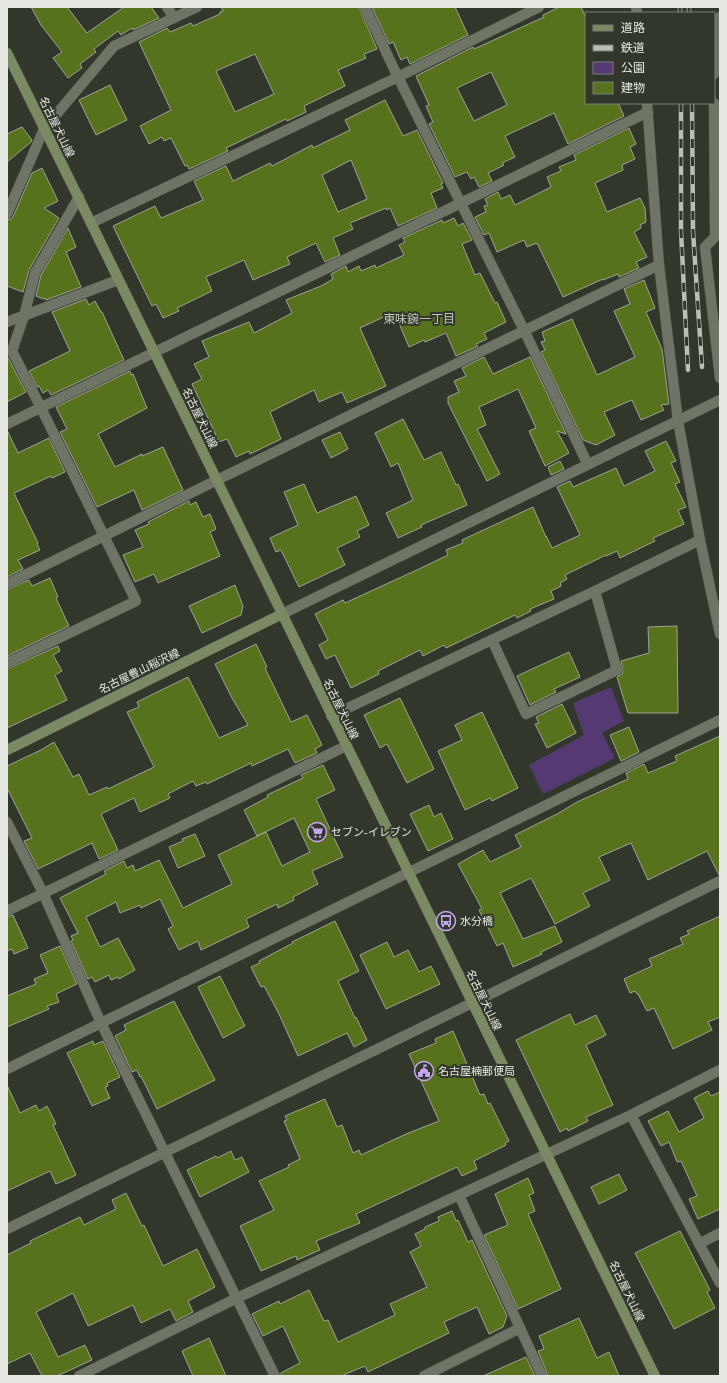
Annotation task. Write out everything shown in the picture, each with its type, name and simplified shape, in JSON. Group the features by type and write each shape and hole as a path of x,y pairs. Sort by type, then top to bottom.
{"main road":[{"name":"名古屋犬山線","path":"7,53 655,1376"},
{"name":"名古屋豊山稲沢線","path":"7,750 282,614"}],"street":[{"path":"167,7 174,18"},
{"path":"7,214 44,129 114,46 196,7"},
{"path":"365,7 398,77 524,330 587,464"},
{"path":"91,223 398,77 539,7"},
{"path":"715,64 720,16"},
{"path":"714,104 717,235 705,247 720,378"},
{"path":"7,424 461,204 647,108 659,265 678,421 700,540 720,634"},
{"path":"7,663 136,601 103,536 42,408 12,351 24,316 35,273 78,198"},
{"path":"7,584 659,265"},
{"path":"7,322 118,280"},
{"path":"282,614 720,400"},
{"path":"331,716 595,592 700,540"},
{"path":"492,640 526,714 617,670 595,592"},
{"path":"7,1069 720,720"},
{"path":"7,911 346,746"},
{"path":"7,822 43,893 101,1023 166,1152 275,1376"},
{"path":"7,1230 720,881"},
{"path":"79,1376 237,1298 631,1115 720,1070"},
{"path":"631,1115 720,1283"},
{"path":"459,1196 542,1376"},
{"path":"699,1244 720,1233"},
{"path":"424,1376 520,1328"}],"green space":[{"path":"611,687 624,721 602,733 615,758 543,794 529,765 584,735 573,703"}],"building":[{"path":"31,7 67,7 87,33 124,7 151,7 159,18 133,30 132,28 121,35 118,31 94,49 96,52 80,64 82,68 68,78 53,58 62,52 41,25"},
{"path":"221,7 359,7 377,49 364,54 366,58 338,70 345,86 304,106 306,112 287,121 286,119 226,148 228,151 189,169 187,165 185,166 171,138 164,141 162,137 149,144 140,126 171,110 139,42 167,28 170,32 191,23 193,26 220,14 220,12 223,11","holes":["255,54 274,94 235,112 216,71"]},
{"path":"372,7 455,7 468,35 410,64 407,57 401,60 393,42 389,44"},
{"path":"559,7 581,7 585,16 585,104 618,104 624,116 568,144 554,113 505,136 515,157 502,163 504,165 488,173 492,181 479,187 474,177 471,179 467,172 455,177 429,124 433,122 426,106 429,105 416,76 473,47 474,49 544,17 543,15","holes":["491,72 507,105 474,121 457,88"]},
{"path":"110,85 127,120 96,135 79,100"},
{"path":"385,100 403,136 417,130 443,183 441,184 443,188 431,193 437,208 398,226 390,208 387,210 386,208 350,223 353,229 333,238 340,255 325,262 316,243 287,257 290,264 253,280 244,260 206,277 212,291 177,308 179,311 163,318 156,304 152,306 113,226 155,206 161,218 203,200 194,181 226,166 233,181 270,163 272,166 312,145 313,148 350,130 345,120","holes":["351,160 367,199 338,212 322,175"]},
{"path":"22,127 32,140 7,162 7,134"},
{"path":"629,128 636,144 630,147 635,159 622,165 623,170 595,183 607,212 640,198 645,208 646,222 640,225 641,228 634,232 647,257 636,262 639,268 619,277 618,274 603,279 563,297 537,243 527,247 524,240 497,252 489,233 484,235 475,217 486,212 484,206 488,205 485,199 498,192 501,199 510,195 515,205 551,187 547,177 561,171 559,167 576,160 574,155"},
{"path":"42,168 58,201 44,208 59,218 29,270 23,292 7,286 7,220 13,217 32,173"},
{"path":"454,218 458,226 463,223 472,240 462,244 475,275 480,273 495,303 497,302 506,322 484,333 487,339 476,344 478,346 456,356 446,333 425,342 424,340 409,347 398,321 394,323 390,314 360,328 386,386 347,403 342,392 319,402 314,390 270,412 281,439 250,454 249,451 236,457 227,439 219,442 192,384 202,379 194,364 209,357 202,341 249,322 254,333 292,313 286,300 321,286 333,279 331,274 346,266 348,272 359,266 361,271 375,265 376,268 404,255 399,245 405,242 403,238 442,220 443,223"},
{"path":"68,228 76,247 66,252 81,287 46,300 45,298 43,299 36,296 41,275"},
{"path":"644,280 655,308 646,312 662,349 669,404 661,405 664,410 641,420 632,400 604,412 615,435 596,445 583,440 541,352 545,350 541,342 545,341 542,332 572,319 597,375 635,357 614,311 630,304 624,289"},
{"path":"86,299 89,305 95,301 102,312 124,360 51,395 48,390 43,393 39,386 37,387 29,371 70,351 52,312"},
{"path":"7,356 26,392 7,402"},
{"path":"484,357 493,374 530,357 566,434 557,431 569,453 545,466 529,431 536,428 518,389 479,407 486,425 477,429 500,474 487,481 448,403 448,397 459,392 454,381 466,376 462,368"},
{"path":"130,371 131,375 133,374 147,408 98,434 115,467 142,454 142,456 163,447 183,490 142,510 134,490 97,507 60,432 67,429 56,407"},
{"path":"403,419 424,460 441,452 467,505 421,525 422,527 398,538 386,513 413,500 398,463 391,467 375,433"},
{"path":"7,430 18,453 49,438 65,472 52,478 51,476 14,493 40,550 18,560 23,569 7,577"},
{"path":"340,432 348,449 331,458 322,440"},
{"path":"666,441 676,461 671,463 680,482 675,484 686,507 678,510 684,524 653,538 655,541 620,558 617,551 565,575 567,579 560,583 561,586 551,591 554,599 530,609 531,611 517,618 515,615 446,648 444,645 423,656 420,650 378,671 379,674 351,688 335,655 326,659 319,645 328,640 315,614 343,600 345,603 448,555 446,550 463,543 462,540 533,507 552,548 580,535 557,487 570,481 573,487 616,468 624,486 655,471 645,451"},
{"path":"560,461 564,469 551,475 548,467"},
{"path":"304,484 317,513 356,496 369,525 357,531 360,537 337,548 345,565 299,587 281,550 276,552 270,538 298,525 284,492"},
{"path":"189,501 190,505 196,502 203,517 210,514 216,529 210,532 220,556 158,583 154,574 135,582 123,555 143,547 135,530 149,524 148,522"},
{"path":"50,578 58,597 56,598 69,626 7,656 7,590 29,580 32,586"},
{"path":"235,585 243,606 241,615 202,633 189,606"},
{"path":"677,626 678,713 628,713 617,677 623,672 621,661 649,653 648,627"},
{"path":"256,644 267,667 265,668 291,722 307,715 322,745 315,749 317,753 295,763 288,749 252,766 251,763 207,784 206,782 196,786 193,781 168,794 170,798 140,812 134,798 101,814 118,850 99,859 92,843 38,869 24,841 32,838 7,788 7,766 41,750 54,742 73,777 79,774 89,795 107,787 108,789 154,767 127,712 139,707 137,702 188,677 219,738 248,725 232,698 215,664"},
{"path":"58,646 60,651 53,655 62,671 55,675 67,700 7,728 7,669"},
{"path":"569,652 580,677 554,689 556,692 530,705 517,676"},
{"path":"400,698 434,769 407,783 387,744 380,748 364,715"},
{"path":"562,704 576,733 547,748 535,724 539,723 536,717"},
{"path":"482,712 518,788 492,801 490,798 465,810 438,751 462,740 455,725"},
{"path":"629,727 639,752 621,761 610,735"},
{"path":"720,736 720,875 707,851 648,880 631,843 599,857 610,880 583,893 590,906 555,924 531,878 500,893 523,939 555,926 562,942 541,952 542,954 513,967 503,943 497,946 479,910 482,909 458,864 483,850 490,862 521,847 515,835 577,802 628,779 626,773 644,764 648,773 677,761 675,756"},
{"path":"323,765 335,790 316,799 343,857 312,871 318,884 293,897 294,900 278,908 277,904 246,919 249,927 201,950 198,941 179,950 168,929 173,926 160,899 141,908 140,905 120,913 116,902 86,917 100,947 118,938 135,970 119,979 118,977 111,980 109,975 95,982 92,977 88,979 71,941 73,940 71,936 78,933 60,898 106,874 104,871 124,861 127,868 133,865 135,871 159,860 183,908 232,884 218,855 266,832 282,866 310,852 294,818 257,836 244,810 268,797 267,795 303,778 301,775"},
{"path":"429,805 434,817 441,813 453,839 428,851 410,814"},
{"path":"195,834 205,856 178,868 169,847 183,841 182,839"},
{"path":"13,915 28,948 14,954 12,949 7,951 7,917"},
{"path":"720,916 720,1017 708,1022 712,1030 673,1049 654,1008 647,1011 638,994 635,991 630,993 624,979 652,966 649,959 683,944 680,938 689,934 687,931"},
{"path":"335,921 359,971 338,981 367,1040 354,1047 347,1033 298,1056 279,1014 264,986 261,987 251,967 260,963 259,961 293,943 292,942"},
{"path":"387,942 394,957 408,950 419,972 431,966 440,984 386,1009 360,955"},
{"path":"60,946 77,984 56,994 59,1002 47,1006 49,1009 7,1027 7,996 36,984 34,979 48,973 40,955"},
{"path":"220,976 245,1026 223,1038 198,987"},
{"path":"174,1001 215,1080 157,1109 137,1070 132,1072 115,1036 126,1030 124,1025"},
{"path":"570,1014 575,1025 596,1015 606,1035 586,1045 613,1105 586,1117 588,1121 568,1131 567,1128 560,1132 516,1040"},
{"path":"453,1031 480,1095 484,1094 488,1104 490,1103 509,1141 505,1143 506,1145 474,1161 477,1169 462,1176 457,1167 356,1214 360,1223 316,1241 320,1250 297,1260 296,1256 261,1271 240,1226 274,1210 259,1181 289,1167 288,1165 300,1159 284,1121 287,1120 285,1116 325,1099 337,1127 342,1125 353,1153 359,1150 361,1155 406,1134 439,1121 409,1054 436,1043 435,1039"},
{"path":"93,1041 94,1045 103,1041 120,1077 107,1083 108,1086 105,1087 110,1098 92,1106 67,1053"},
{"path":"7,1085 20,1113 36,1105 39,1111 47,1106 56,1124 53,1125 76,1175 56,1184 50,1171 7,1191"},
{"path":"708,1091 711,1096 720,1092 720,1209 698,1219 689,1199 697,1196 681,1161 677,1162 669,1142 661,1146 648,1121 668,1111 679,1132 704,1118 694,1098"},
{"path":"231,1151 235,1160 242,1157 249,1172 200,1197 187,1170 216,1156 217,1158"},
{"path":"619,1174 627,1190 599,1204 591,1187"},
{"path":"528,1178 534,1193 529,1195 535,1211 528,1214 561,1289 518,1309 484,1235 508,1225 495,1194"},
{"path":"126,1193 142,1226 144,1225 163,1266 197,1249 215,1287 188,1301 193,1312 176,1321 170,1309 141,1323 133,1305 88,1326 73,1293 36,1312 58,1357 85,1345 92,1360 57,1376 42,1376 30,1353 7,1364 7,1255 31,1243 30,1241 80,1217 84,1225 116,1209 112,1200"},
{"path":"452,1211 456,1221 458,1220 468,1242 472,1240 507,1316 503,1327 489,1334 477,1307 444,1322 449,1333 368,1372 365,1366 341,1376 281,1376 281,1373 300,1363 283,1326 263,1336 252,1314 279,1301 280,1304 309,1290 324,1321 328,1320 338,1342 395,1315 390,1304 427,1287 410,1252 421,1246 415,1234 425,1229 425,1227 439,1221 438,1217"},
{"path":"680,1231 710,1290 707,1292 715,1308 674,1329 635,1253"},
{"path":"579,1318 597,1358 609,1352 619,1376 548,1376 538,1351 544,1349 539,1336"},
{"path":"209,1338 226,1376 193,1376 182,1351"},
{"path":"526,1357 535,1376 483,1376"}],"railway":[{"path":"680,7 680,12"},
{"path":"689,7 689,12"},
{"path":"681,104 681,231 688,370"},
{"path":"692,104 693,231 702,367"}],"place":[{"name":"セブン-イレブン","path":"317,832"},
{"name":"水分橋","path":"446,921"},
{"name":"名古屋楠郵便局","path":"424,1071"}],"district":[{"name":"東味鋺一丁目","path":"419,319"}]}
